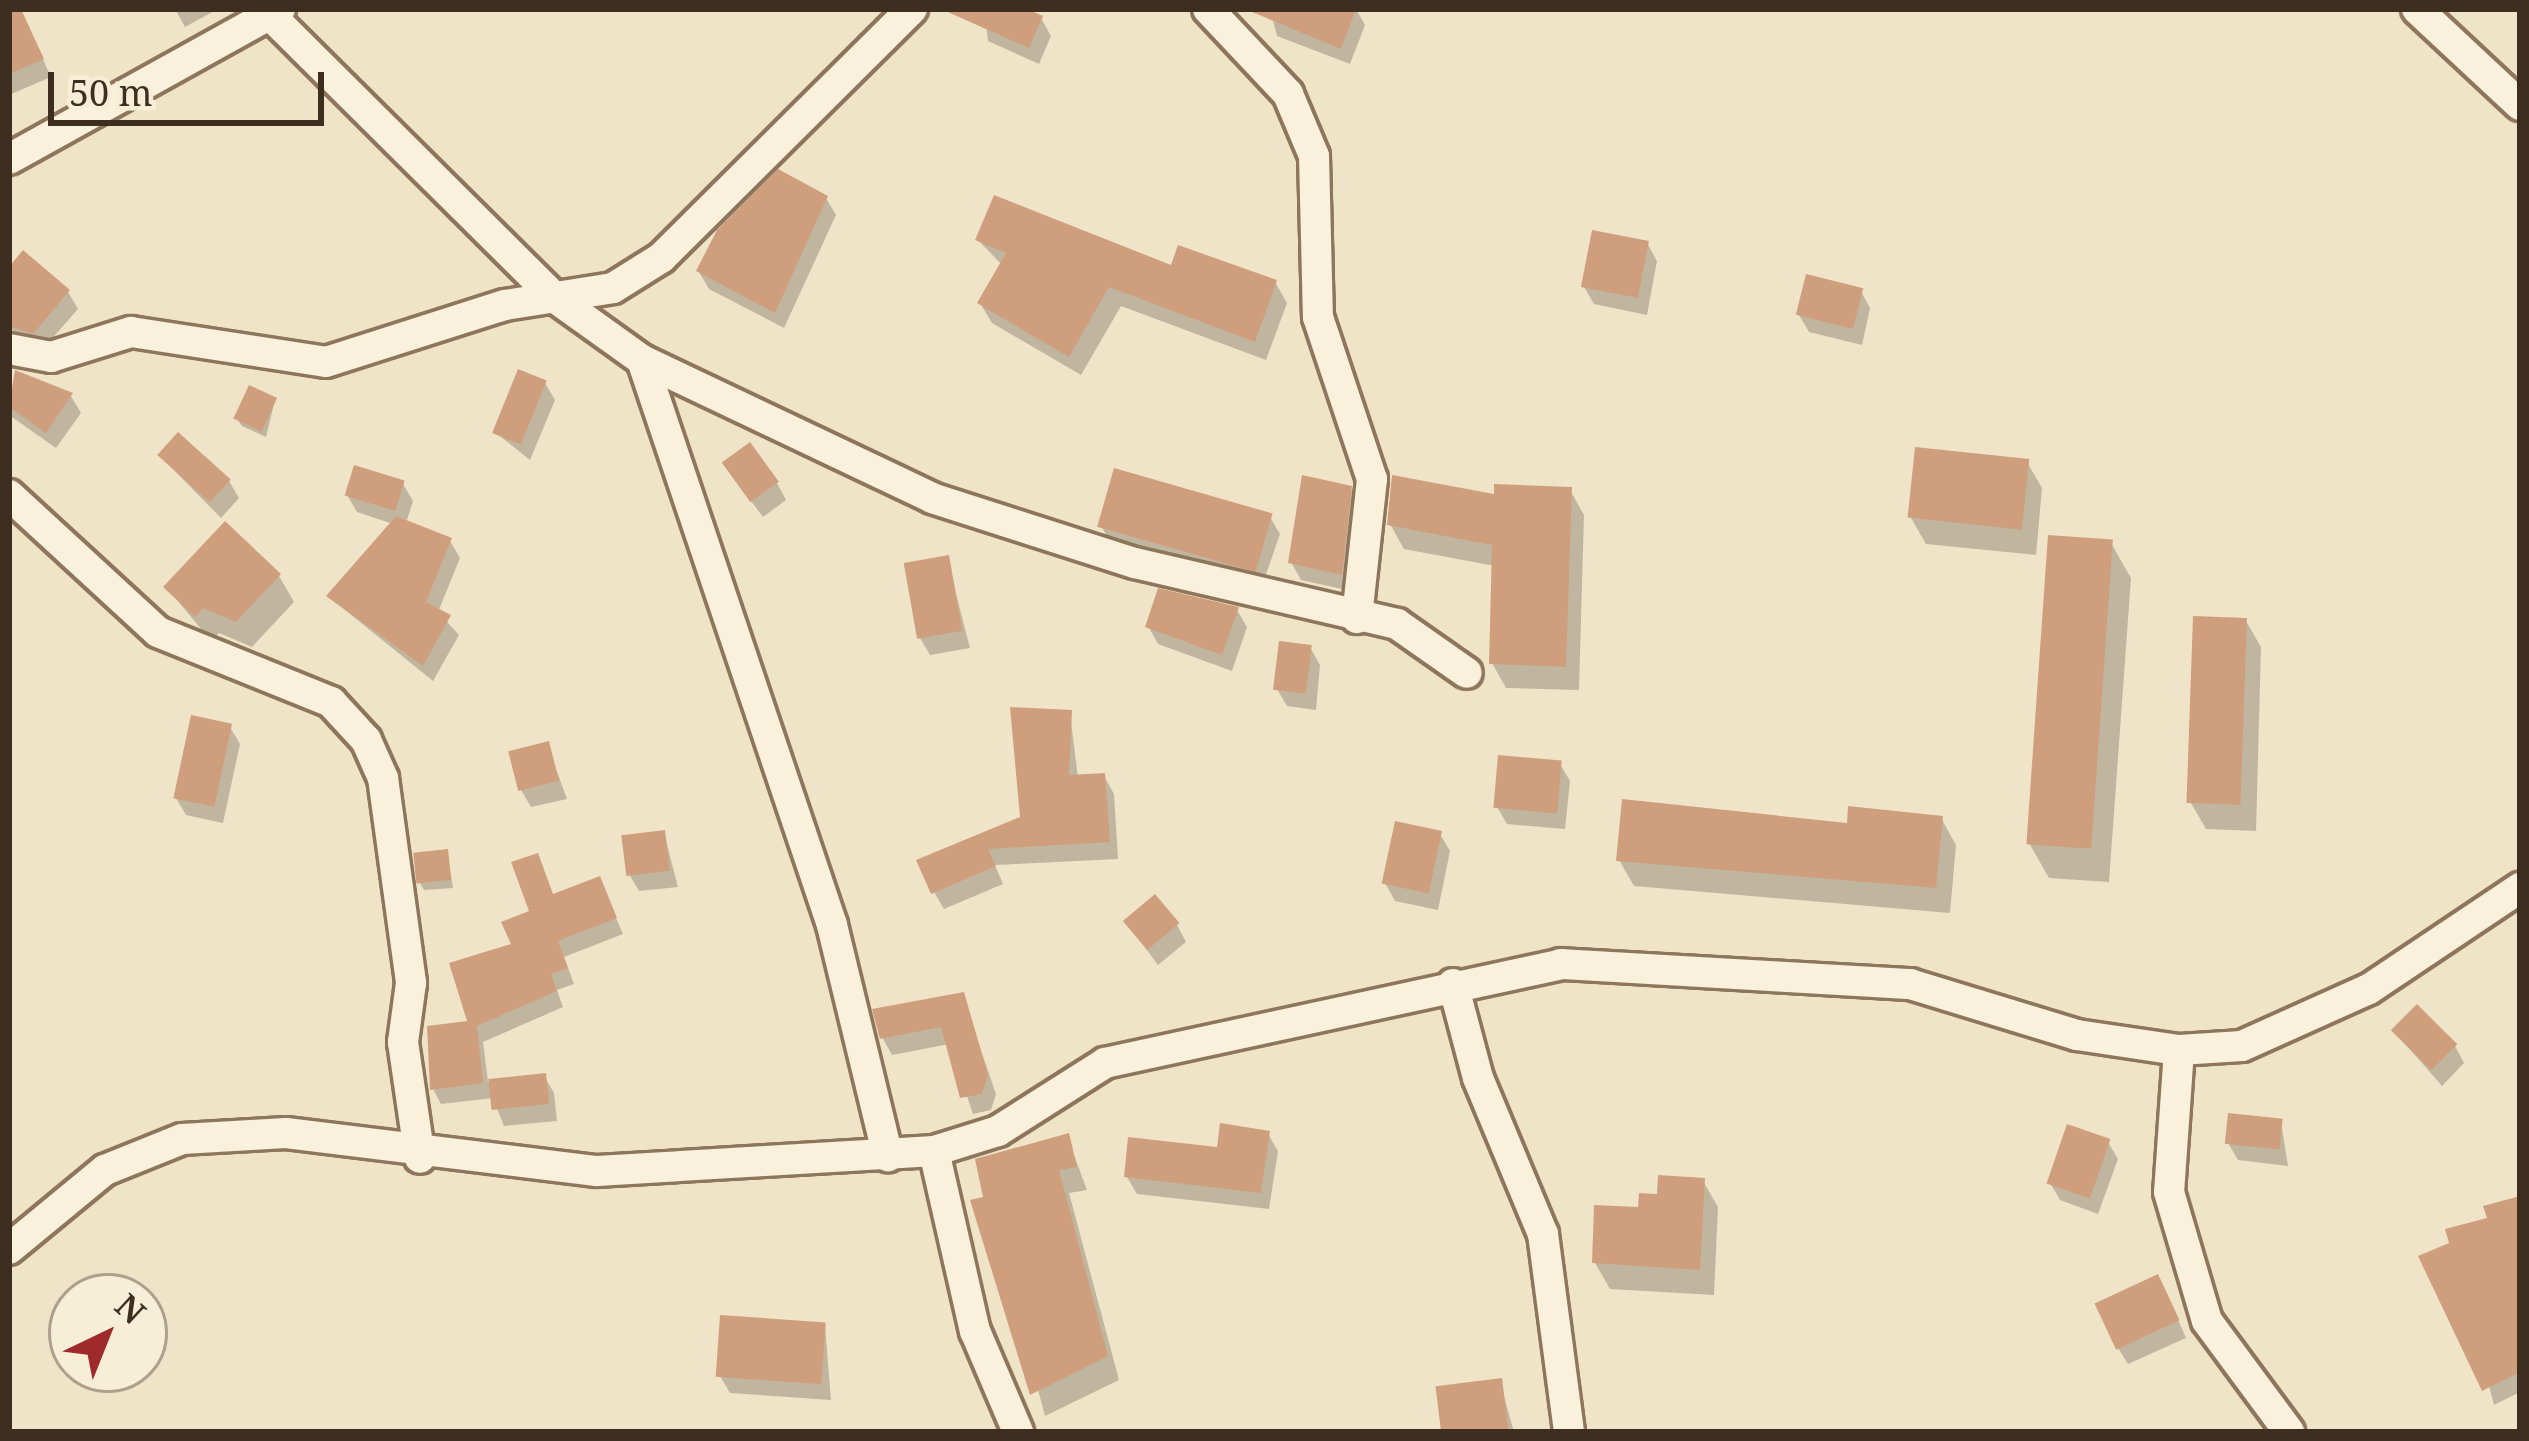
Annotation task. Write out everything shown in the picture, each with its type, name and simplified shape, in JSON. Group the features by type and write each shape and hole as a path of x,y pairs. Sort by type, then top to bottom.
{"street":[{"path":"9,349 51,357 131,332 326,362 554,297 613,288 661,258 912,9"},
{"path":"1208,9 1288,94 1314,156 1318,317 1372,479 1357,618"},
{"path":"2416,9 2520,105"},
{"path":"9,159 276,12 554,297 642,360 932,498 1410,629 1467,673"},
{"path":"642,360 832,925 888,1156"},
{"path":"9,495 158,632 331,702 366,740 383,778 411,983 403,1042 420,1158"},
{"path":"9,1249 105,1170 182,1139 286,1133 420,1158 597,1171 888,1156 934,1150 998,1131 1105,1063 1368,1013 1453,984 1561,964 1910,984 2077,1035 2180,1050 2285,1030 2369,989 2520,888"},
{"path":"1453,984 1478,1078 1543,1234 1568,1432"},
{"path":"2180,1050 2169,1192 2206,1321 2289,1432"},
{"path":"934,1150 975,1331 1018,1432"}],"building":[{"path":"9,9 21,9 44,59 9,74"},
{"path":"941,9 1027,9 1043,16 1029,48"},
{"path":"1245,9 1356,9 1341,49"},
{"path":"778,169 828,196 775,313 696,271 717,230"},
{"path":"994,195 1171,265 1178,245 1277,280 1255,342 1109,287 1069,357 977,303 1006,253 975,240"},
{"path":"1592,230 1649,241 1638,298 1581,287"},
{"path":"23,250 70,290 33,334 9,326 9,267"},
{"path":"1806,274 1863,288 1853,329 1796,315"},
{"path":"518,369 547,381 521,445 492,433"},
{"path":"15,370 73,393 46,433 9,407"},
{"path":"249,385 277,398 261,432 233,419"},
{"path":"178,432 231,480 210,503 157,455"},
{"path":"750,442 779,482 750,502 722,463"},
{"path":"1915,447 2029,459 2022,530 1908,518"},
{"path":"354,465 405,480 395,511 345,496"},
{"path":"1114,468 1273,513 1256,572 1097,527"},
{"path":"1302,475 1352,486 1342,575 1288,563"},
{"path":"1392,475 1494,494 1494,484 1572,487 1566,667 1489,664 1492,545 1387,525"},
{"path":"396,516 452,538 426,602 451,615 423,666 326,596"},
{"path":"225,521 281,574 236,622 203,608 195,617 163,587"},
{"path":"2048,535 2113,540 2091,849 2026,844"},
{"path":"949,555 962,631 917,639 904,563"},
{"path":"1158,588 1239,607 1222,655 1145,627"},
{"path":"2193,616 2247,618 2240,805 2186,803"},
{"path":"1279,641 1312,645 1306,694 1273,690"},
{"path":"1010,707 1072,710 1069,775 1105,773 1110,842 988,849 996,866 931,894 916,860 1020,817"},
{"path":"191,715 232,724 214,807 173,798"},
{"path":"549,741 559,781 518,791 508,751"},
{"path":"1498,755 1562,761 1557,813 1493,808"},
{"path":"1622,799 1847,823 1848,806 1943,816 1936,888 1616,861"},
{"path":"1395,821 1442,831 1429,894 1382,884"},
{"path":"665,830 670,871 626,876 621,835"},
{"path":"448,849 451,880 416,883 413,853"},
{"path":"538,853 553,894 600,876 617,918 558,941 568,968 551,974 557,991 477,1026 483,1083 430,1090 427,1026 467,1021 449,963 511,944 501,922 529,911 511,862"},
{"path":"1155,894 1179,923 1147,950 1123,921"},
{"path":"964,992 988,1075 982,1094 960,1098 941,1027 880,1039 872,1009"},
{"path":"2417,1004 2457,1044 2431,1070 2391,1030"},
{"path":"546,1073 549,1104 492,1110 488,1079"},
{"path":"2228,1113 2283,1119 2279,1150 2225,1144"},
{"path":"1220,1123 1270,1131 1261,1193 1124,1177 1128,1137 1217,1147"},
{"path":"2067,1124 2110,1139 2090,1199 2046,1184"},
{"path":"1069,1133 1077,1167 1059,1170 1108,1356 1030,1395 970,1200 983,1197 975,1159"},
{"path":"1658,1175 1705,1178 1700,1270 1592,1263 1594,1205 1638,1207 1639,1193 1657,1194"},
{"path":"2520,1196 2520,1372 2482,1391 2418,1256 2449,1243 2445,1229 2487,1218 2483,1206"},
{"path":"2158,1274 2180,1320 2116,1350 2095,1304"},
{"path":"720,1315 826,1322 821,1384 716,1377"},
{"path":"1502,1378 1508,1430 1441,1432 1435,1386"}]}
